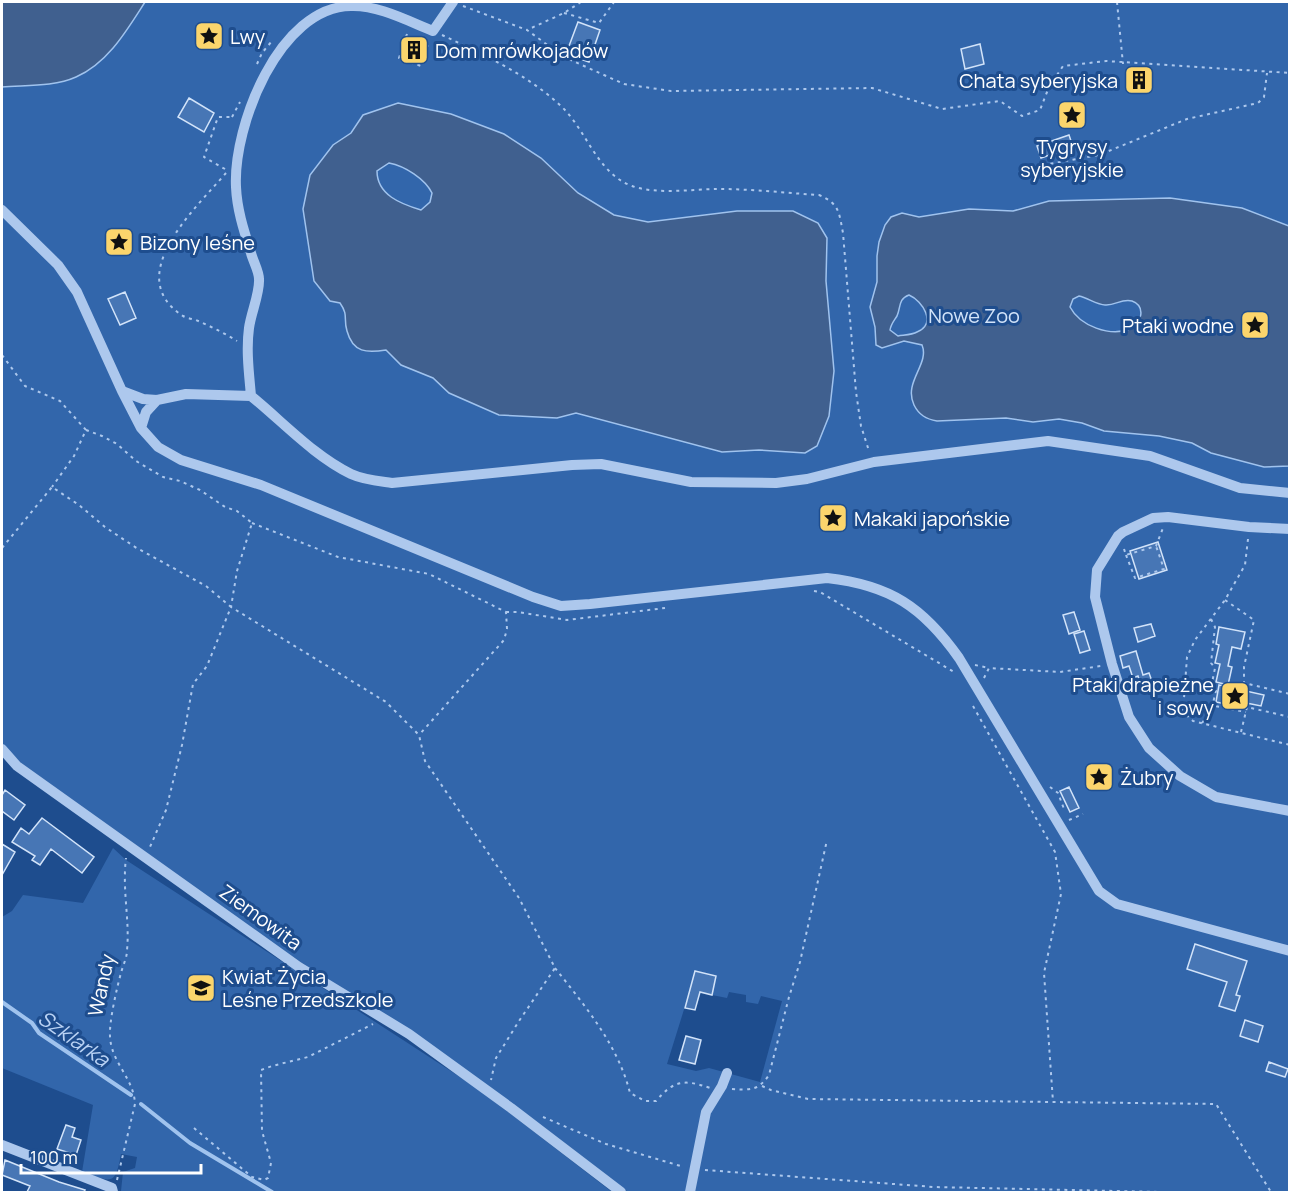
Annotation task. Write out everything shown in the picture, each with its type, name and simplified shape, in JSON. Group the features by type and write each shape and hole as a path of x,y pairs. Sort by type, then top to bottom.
{"street":[{"path":"251,396 249,328 259,279 238,215 236,186 238,158 248,117 272,59 289,39 313,17 333,9 351,6 370,8 433,31 453,2"},
{"path":"2,210 58,265 77,292 141,428 158,447 181,460 261,485 533,597 561,606 827,578 853,581 876,588 900,599 936,628 958,658 1099,891 1117,904 1290,951"},
{"path":"122,390 143,399 157,400 186,394 251,396 328,460 352,474 371,481 392,483 601,464 691,482 776,483 807,479 874,462 1048,441 1150,456 1240,488 1290,494"},
{"path":"141,428 146,412 157,400"},
{"path":"1290,529 1249,527 1168,517 1153,518 1118,536 1097,570 1095,597 1112,664 1129,717 1149,748 1180,776 1216,797 1290,811"},
{"name":"Ziemowita","path":"2,749 17,766 128,846 299,967 409,1034 621,1192"},
{"path":"690,1192 706,1112 727,1073"},
{"path":"2,1144 113,1190"}],"path":[{"path":"453,2 527,30 564,57 624,84 671,91 872,88 942,109 1000,101 1022,116 1040,110 1049,87 1063,66 1106,61 1290,73"},
{"path":"527,30 564,13 580,2"},
{"path":"564,13 599,23 614,2"},
{"path":"1117,2 1123,63"},
{"path":"411,22 399,58 421,66 433,31 503,65 535,85 564,109 612,174 630,186 651,190 721,189 819,195 832,201 839,211 843,233 856,392 861,426 874,462"},
{"path":"1043,165 1099,155 1187,119 1258,103 1264,97 1267,73"},
{"path":"248,117 218,117 204,157 227,170 171,239 158,272 158,282 160,292 184,316 248,347"},
{"path":"2,356 25,386 60,400 86,430 117,444 136,460 163,477 180,481 200,490 252,523 338,557 429,574 506,612 567,620 671,608"},
{"path":"2,547 52,487 74,456 86,430"},
{"path":"52,487 135,547 206,586 231,607 386,702 419,735 425,761 519,898 555,968 594,1017 625,1072 630,1093 645,1101 656,1101 666,1089 677,1082 750,1090 762,1086 769,1075 800,962 827,840"},
{"path":"1118,536 1135,578 1164,569 1156,546 1168,517"},
{"path":"144,857 166,810 182,745 193,684 207,666 231,607 237,571 252,523"},
{"path":"1249,527 1245,565 1225,600 1195,640 1187,657 1183,712 1193,721 1290,745"},
{"path":"1126,555 1156,546"},
{"path":"810,591 820,592 957,675"},
{"path":"1225,600 1254,620 1244,667 1244,683 1290,694"},
{"path":"419,735 504,640 507,629 506,612"},
{"path":"1211,619 1215,627 1211,663 1215,668 1212,683 1216,691 1213,703 1215,706"},
{"path":"978,692 989,668 1060,672 1112,664"},
{"path":"1215,706 1246,712"},
{"path":"1202,723 1215,706"},
{"path":"974,707 1054,852 1061,894 1044,973 1053,1102"},
{"path":"1241,733 1247,707 1290,717"},
{"path":"1059,826 1083,814"},
{"name":"Wandy","path":"113,1190 119,1176 135,1104 135,1093 131,1083 113,1056 110,1035 120,975 128,951 124,875 128,846"},
{"path":"488,1092 496,1058 555,968"},
{"path":"194,1128 252,1177 268,1179 271,1163 262,1131 261,1071 308,1057 383,1018"},
{"path":"762,1086 808,1099 1216,1104 1271,1192"},
{"path":"535,1114 606,1144 652,1159 695,1169 934,1187 1163,1192"}],"green space":[{"name":"Nowe Zoo","path":"2,2 1289,2 1289,1192 628,1192 544,1127 274,944 21,763 2,744","holes":["696,971 716,976 712,995 727,998 729,992 746,995 746,1002 758,1004 761,996 782,1001 760,1082 709,1068 696,1071 667,1064"]},
{"path":"113,848 126,860 480,1090 612,1192 124,1192 121,1191 123,1172 135,1168 137,1157 121,1154 114,1177 110,1179 82,1172 93,1105 2,1068 2,917 12,911 23,895 83,903"}],"shaded area":[{"path":"2,2 145,2 116,45 87,71 58,82 2,87"},
{"path":"398,103 451,114 504,134 541,158 578,193 614,215 648,222 737,211 793,211 818,223 827,238 826,281 834,371 829,416 817,446 805,453 759,450 722,452 576,413 557,418 499,415 449,393 433,378 401,365 386,350 367,351 357,347 350,338 340,303 330,301 314,281 303,209 310,175 333,145 351,133 363,115","holes":["389,163 420,178 432,193 430,202 421,210 398,201 381,186 377,171"]},
{"path":"1170,198 1242,208 1289,226 1289,466 1264,467 1211,453 1192,443 1159,436 1104,431 1082,423 1059,419 1033,422 1006,418 937,421 926,418 918,411 914,405 912,389 923,359 922,345 904,341 882,348 876,345 875,327 870,307 877,282 879,242 885,225 891,217 902,213 919,217 969,209 1013,211 1049,201","holes":["909,295 923,307 927,318 926,324 915,333 898,336 890,328 897,316 901,301","1079,296 1105,305 1125,300 1132,301 1141,311 1140,319 1134,327 1122,331 1105,331 1096,328 1081,320 1070,307 1073,299"]}],"building":[{"path":"578,22 600,30 589,62 566,54"},
{"name":"Dom mrówkojadów","path":"408,37 426,43 419,64 401,58"},
{"path":"980,44 984,64 965,69 961,49"},
{"name":"Chata syberyjska","path":"1129,69 1151,73 1148,87 1127,84"},
{"path":"189,98 214,113 204,132 178,117"},
{"path":"1069,135 1073,147 1041,158 1037,146"},
{"path":"125,292 136,318 120,325 108,299"},
{"path":"1158,542 1167,570 1139,579 1130,551"},
{"path":"1074,612 1080,630 1069,634 1063,615"},
{"path":"1151,624 1155,636 1138,642 1134,628"},
{"path":"1219,627 1245,632 1241,649 1232,647 1228,666 1232,667 1228,685 1216,682 1220,664 1215,663 1219,645 1216,644"},
{"path":"1084,631 1090,650 1080,653 1074,634"},
{"path":"1136,651 1143,675 1149,673 1153,684 1142,688 1138,676 1133,678 1129,666 1123,668 1120,656"},
{"path":"1219,685 1264,695 1261,706 1241,702 1240,707 1216,702"},
{"path":"1069,787 1079,808 1070,812 1060,791"},
{"path":"5,790 25,805 14,820 2,811 2,795"},
{"path":"42,818 94,857 82,873 51,849 40,865 32,860 35,856 12,842 21,828 29,834"},
{"path":"2,844 15,852 2,875"},
{"path":"1195,944 1247,961 1236,995 1240,996 1235,1011 1219,1006 1227,982 1187,969"},
{"path":"695,971 716,976 712,995 700,992 695,1010 685,1008"},
{"path":"1245,1020 1263,1026 1258,1042 1240,1036"},
{"path":"686,1036 701,1040 695,1064 679,1060"},
{"path":"1269,1062 1288,1069 1285,1077 1266,1071"},
{"path":"66,1125 75,1128 72,1137 81,1140 76,1155 57,1149"},
{"path":"5,1160 85,1190 84,1192 27,1192 30,1186 2,1175"}],"waterway":[{"name":"Szklarka","path":"2,1002 32,1023 39,1033 131,1095"},
{"name":"Szklarka","path":"141,1104 190,1143 272,1192"}],"place":[{"name":"Lwy","path":"209,36"},
{"name":"Dom mrówkojadów","path":"414,50"},
{"name":"Chata syberyjska","path":"1139,80"},
{"name":"Tygrysy syberyjskie","path":"1072,115"},
{"name":"Bizony leśne","path":"119,242"},
{"name":"Ptaki wodne","path":"1255,325"},
{"name":"Makaki japońskie","path":"833,518"},
{"name":"Ptaki drapieżne i sowy","path":"1235,696"},
{"name":"Żubry","path":"1099,777"},
{"name":"Kwiat Życia Leśne Przedszkole","path":"201,988"}]}
